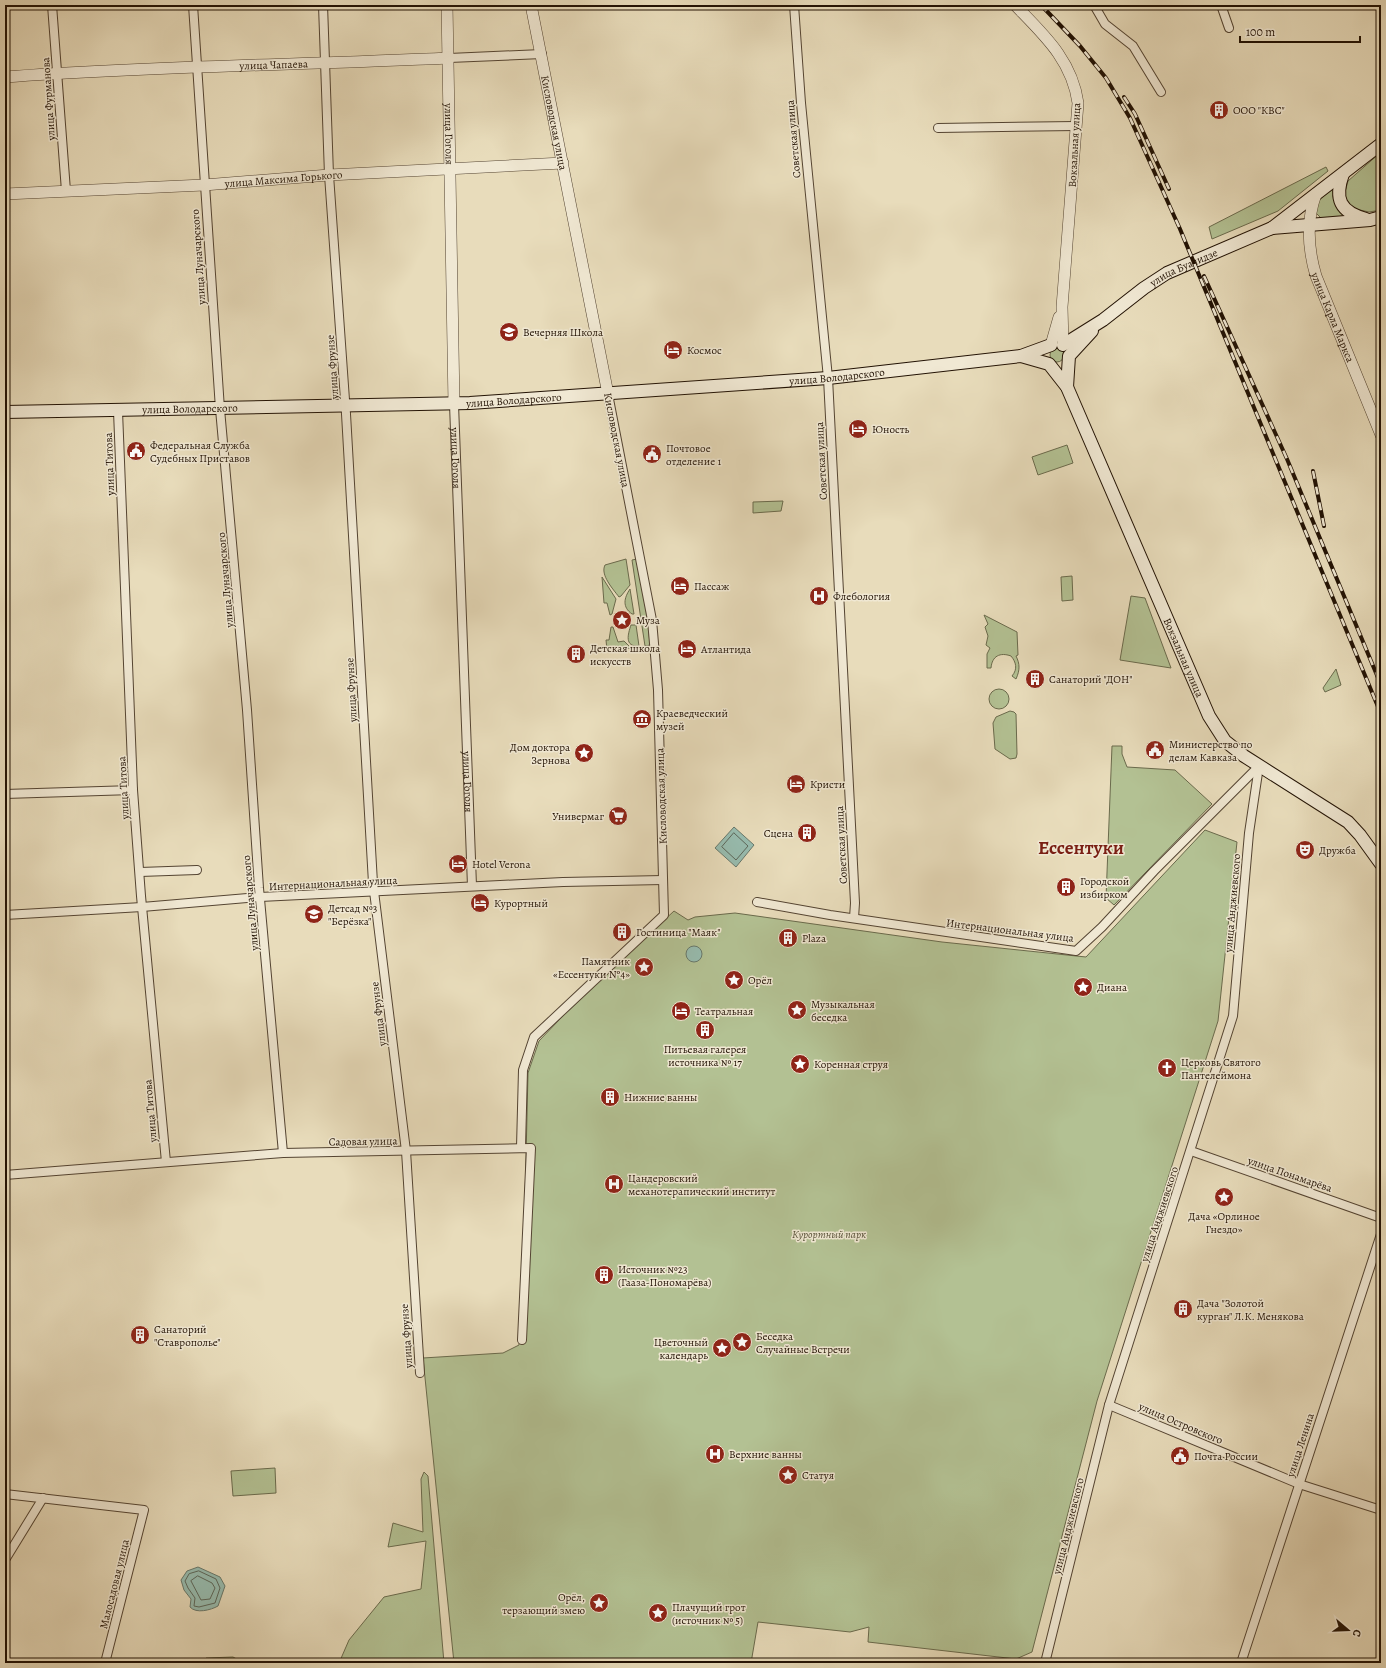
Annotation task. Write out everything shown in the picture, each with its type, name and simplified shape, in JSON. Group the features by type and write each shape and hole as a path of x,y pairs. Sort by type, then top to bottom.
{"main road":[{"name":"улица Буачидзе","path":"1102,320 1144,288 1167,274 1272,228 1381,144"},
{"name":"улица Буачидзе","path":"1343,174 1339,186 1338,196 1341,203 1347,211 1355,216 1376,218"},
{"name":"улица Буачидзе","path":"1272,228 1309,226 1376,218"},
{"path":"1067,386 1049,364 1045,354 1057,345 1102,320"},
{"path":"1021,356 1060,367 1066,363 1069,356 1102,320"},
{"path":"1021,356 1057,345 1068,350 1067,386"},
{"name":"улица Володарского","path":"5,412 454,404 828,378 1021,356"},
{"name":"Вокзальная улица","path":"1067,386 1209,716 1225,741 1259,766 1335,812 1348,822 1360,835 1381,864"}],"street":[{"name":"улица Фурманова","path":"52,5 66,191"},
{"name":"улица Луначарского","path":"193,5 220,409 247,710 260,897 283,1154"},
{"name":"улица Фрунзе","path":"323,5 329,175 345,406 374,892 406,1151 420,1373"},
{"name":"улица Гоголя","path":"447,5 454,404 472,886"},
{"name":"Кисловодская улица","path":"521,1147 524,1070 534,1037 664,916 658,690 652,620 542,54 531,5"},
{"name":"Советская улица","path":"794,5 801,110 828,378 854,888 854,918"},
{"name":"Вокзальная улица","path":"1015,5 1045,36 1060,55 1070,72 1076,87 1078,103 1062,307 1057,345"},
{"path":"1094,5 1105,24 1133,46 1161,92"},
{"path":"1221,5 1229,28"},
{"name":"улица Чапаева","path":"5,77 58,73 196,67 325,64 542,54"},
{"path":"938,128 1076,126"},
{"name":"улица Максима Горького","path":"5,194 204,185 329,175 563,162"},
{"name":"улица Карла Маркса","path":"1316,194 1311,207 1309,226 1310,254 1316,276 1381,435"},
{"name":"улица Титова","path":"118,411 133,790 142,907 166,1162"},
{"name":"Интернациональная улица","path":"757,902 943,932 1076,951 1102,927 1154,871 1259,766"},
{"name":"улица Анджиевского","path":"1045,1663 1109,1405 1233,1016 1249,833 1259,766"},
{"path":"5,794 133,790"},
{"path":"140,872 197,870"},
{"name":"Интернациональная улица","path":"5,915 142,907 260,897 472,886 663,880"},
{"path":"521,1147 531,1148 522,1340"},
{"name":"Садовая улица","path":"5,1175 283,1154 521,1147"},
{"name":"улица Понамарёва","path":"1191,1151 1381,1218"},
{"name":"улица Ленина","path":"1241,1663 1298,1484 1381,1234"},
{"name":"улица Островского","path":"1109,1405 1298,1484 1381,1510"},
{"path":"5,1494 43,1498 5,1560"},
{"name":"Малосадовая улица","path":"43,1498 144,1510 105,1663"}],"green space":[{"path":"1381,152 1381,210 1369,212 1351,208 1344,196 1348,181"},
{"path":"1326,167 1328,171 1278,211 1212,239 1209,227"},
{"path":"1335,187 1346,216 1322,219 1315,212 1316,201"},
{"path":"1054,348 1060,348 1064,352 1064,358 1060,362 1054,362 1050,358 1050,352"},
{"path":"1067,445 1073,463 1038,475 1032,457"},
{"path":"783,501 781,511 753,513 753,502"},
{"path":"626,559 630,585 619,597 608,582 604,569 605,565"},
{"path":"637,559 648,621 650,645 645,646 632,560"},
{"path":"1072,576 1073,600 1062,601 1061,577"},
{"path":"602,577 616,599 612,614 610,615 607,603 604,603"},
{"path":"630,589 634,614 629,611 625,605 625,599"},
{"path":"1131,596 1145,598 1171,668 1120,660"},
{"path":"621,615 626,620 621,625 616,620"},
{"path":"984,615 1017,632 1018,655 1016,656 1019,667 1016,679 1012,676 1016,666 1011,656 1003,654 997,656 993,660 991,668 987,668 987,654 990,648 986,645 988,636 985,627 988,624"},
{"path":"631,625 636,625 639,646 634,646 629,642 628,636"},
{"path":"611,627 613,627 618,642 624,641 631,648 607,650 606,640 609,640"},
{"path":"1336,669 1341,685 1325,692 1323,688"},
{"path":"999,689 1006,692 1009,699 1006,706 999,709 992,706 989,699 992,692"},
{"path":"1010,711 1016,714 1017,754 1016,758 1010,759 995,749 993,723 996,717"},
{"path":"1112,746 1122,746 1122,754 1127,767 1175,770 1212,804 1114,905 1106,898"},
{"name":"Курортный парк","path":"1205,830 1237,842 1218,1021 1097,1401 1032,1652 1016,1659 868,1642 869,1627 850,1632 758,1622 751,1663 454,1663 423,1358 503,1353 519,1345 525,1200 528,1073 539,1041 580,998 674,911 688,920 695,917 735,913 942,942 1086,957"},
{"path":"275,1468 276,1493 233,1496 231,1471"},
{"path":"424,1472 428,1476 444,1663 339,1663 349,1640 384,1597 421,1589 426,1541 388,1547 393,1523 423,1532 421,1479"},
{"path":"233,1657 244,1663 203,1663 206,1658"},
{"path":"183,1659 183,1663 143,1663 145,1660"}],"water":[{"path":"734,827 754,845 736,867 715,848"},
{"path":"691,946 697,946 702,951 700,960 697,962 691,962 686,957 686,951"},
{"path":"198,1567 220,1577 225,1586 218,1606 212,1609 200,1611 190,1607 191,1599 184,1590 181,1580 187,1571"}],"railway":[{"path":"1041,5 1080,46 1106,78 1130,118 1180,229 1381,714"},
{"path":"1124,97 1135,114 1169,189"},
{"path":"1204,276 1287,459 1381,685"},
{"path":"1313,471 1324,526"}],"place":[{"name":"ООО \"КВС\"","path":"1219,110"},
{"name":"Вечерняя Школа","path":"509,332"},
{"name":"Космос","path":"673,350"},
{"name":"Юность","path":"858,429"},
{"name":"Федеральная Служба Судебных Приставов","path":"136,451"},
{"name":"Почтовое отделение 1","path":"652,454"},
{"name":"Пассаж","path":"680,586"},
{"name":"Флебология","path":"819,596"},
{"name":"Муза","path":"622,620"},
{"name":"Атлантида","path":"687,649"},
{"name":"Детская школа искусств","path":"576,654"},
{"name":"Санаторий \"ДОН\"","path":"1035,679"},
{"name":"Краеведческий музей","path":"642,719"},
{"name":"Министерство по делам Кавказа","path":"1155,750"},
{"name":"Дом доктора Зернова","path":"584,753"},
{"name":"Кристи","path":"796,784"},
{"name":"Универмаг","path":"618,816"},
{"name":"Сцена","path":"807,833"},
{"name":"Дружба","path":"1305,850"},
{"name":"Hotel Verona","path":"458,864"},
{"name":"Городской избирком","path":"1066,887"},
{"name":"Курортный","path":"480,903"},
{"name":"Детсад №3 \"Берёзка\"","path":"314,914"},
{"name":"Гостиница \"Маяк\"","path":"622,932"},
{"name":"Plaza","path":"788,938"},
{"name":"Памятник «Ессентуки Nº4»","path":"644,967"},
{"name":"Орёл","path":"734,980"},
{"name":"Диана","path":"1083,987"},
{"name":"Музыкальная беседка","path":"797,1010"},
{"name":"Театральная","path":"681,1011"},
{"name":"Питьевая галерея источника № 17","path":"705,1030"},
{"name":"Коренная струя","path":"800,1064"},
{"name":"Церковь Святого Пантелеймона","path":"1167,1068"},
{"name":"Нижние ванны","path":"610,1097"},
{"name":"Цандеровский механотерапический институт","path":"614,1184"},
{"name":"Дача «Орлиное Гнездо»","path":"1224,1197"},
{"name":"Источник №23 (Гааза-Пономарёва)","path":"604,1275"},
{"name":"Дача \"Золотой курган\" Л.К. Менякова","path":"1183,1309"},
{"name":"Санаторий \"Ставрополье\"","path":"140,1335"},
{"name":"Беседка Случайные Встречи","path":"742,1342"},
{"name":"Цветочный календарь","path":"722,1348"},
{"name":"Верхние ванны","path":"715,1454"},
{"name":"Почта России","path":"1180,1456"},
{"name":"Статуя","path":"788,1475"},
{"name":"Орёл, терзающий змею","path":"599,1603"},
{"name":"Плачущий грот (источник № 5)","path":"658,1613"}],"district":[{"name":"Ессентуки","path":"1081,847"}]}
